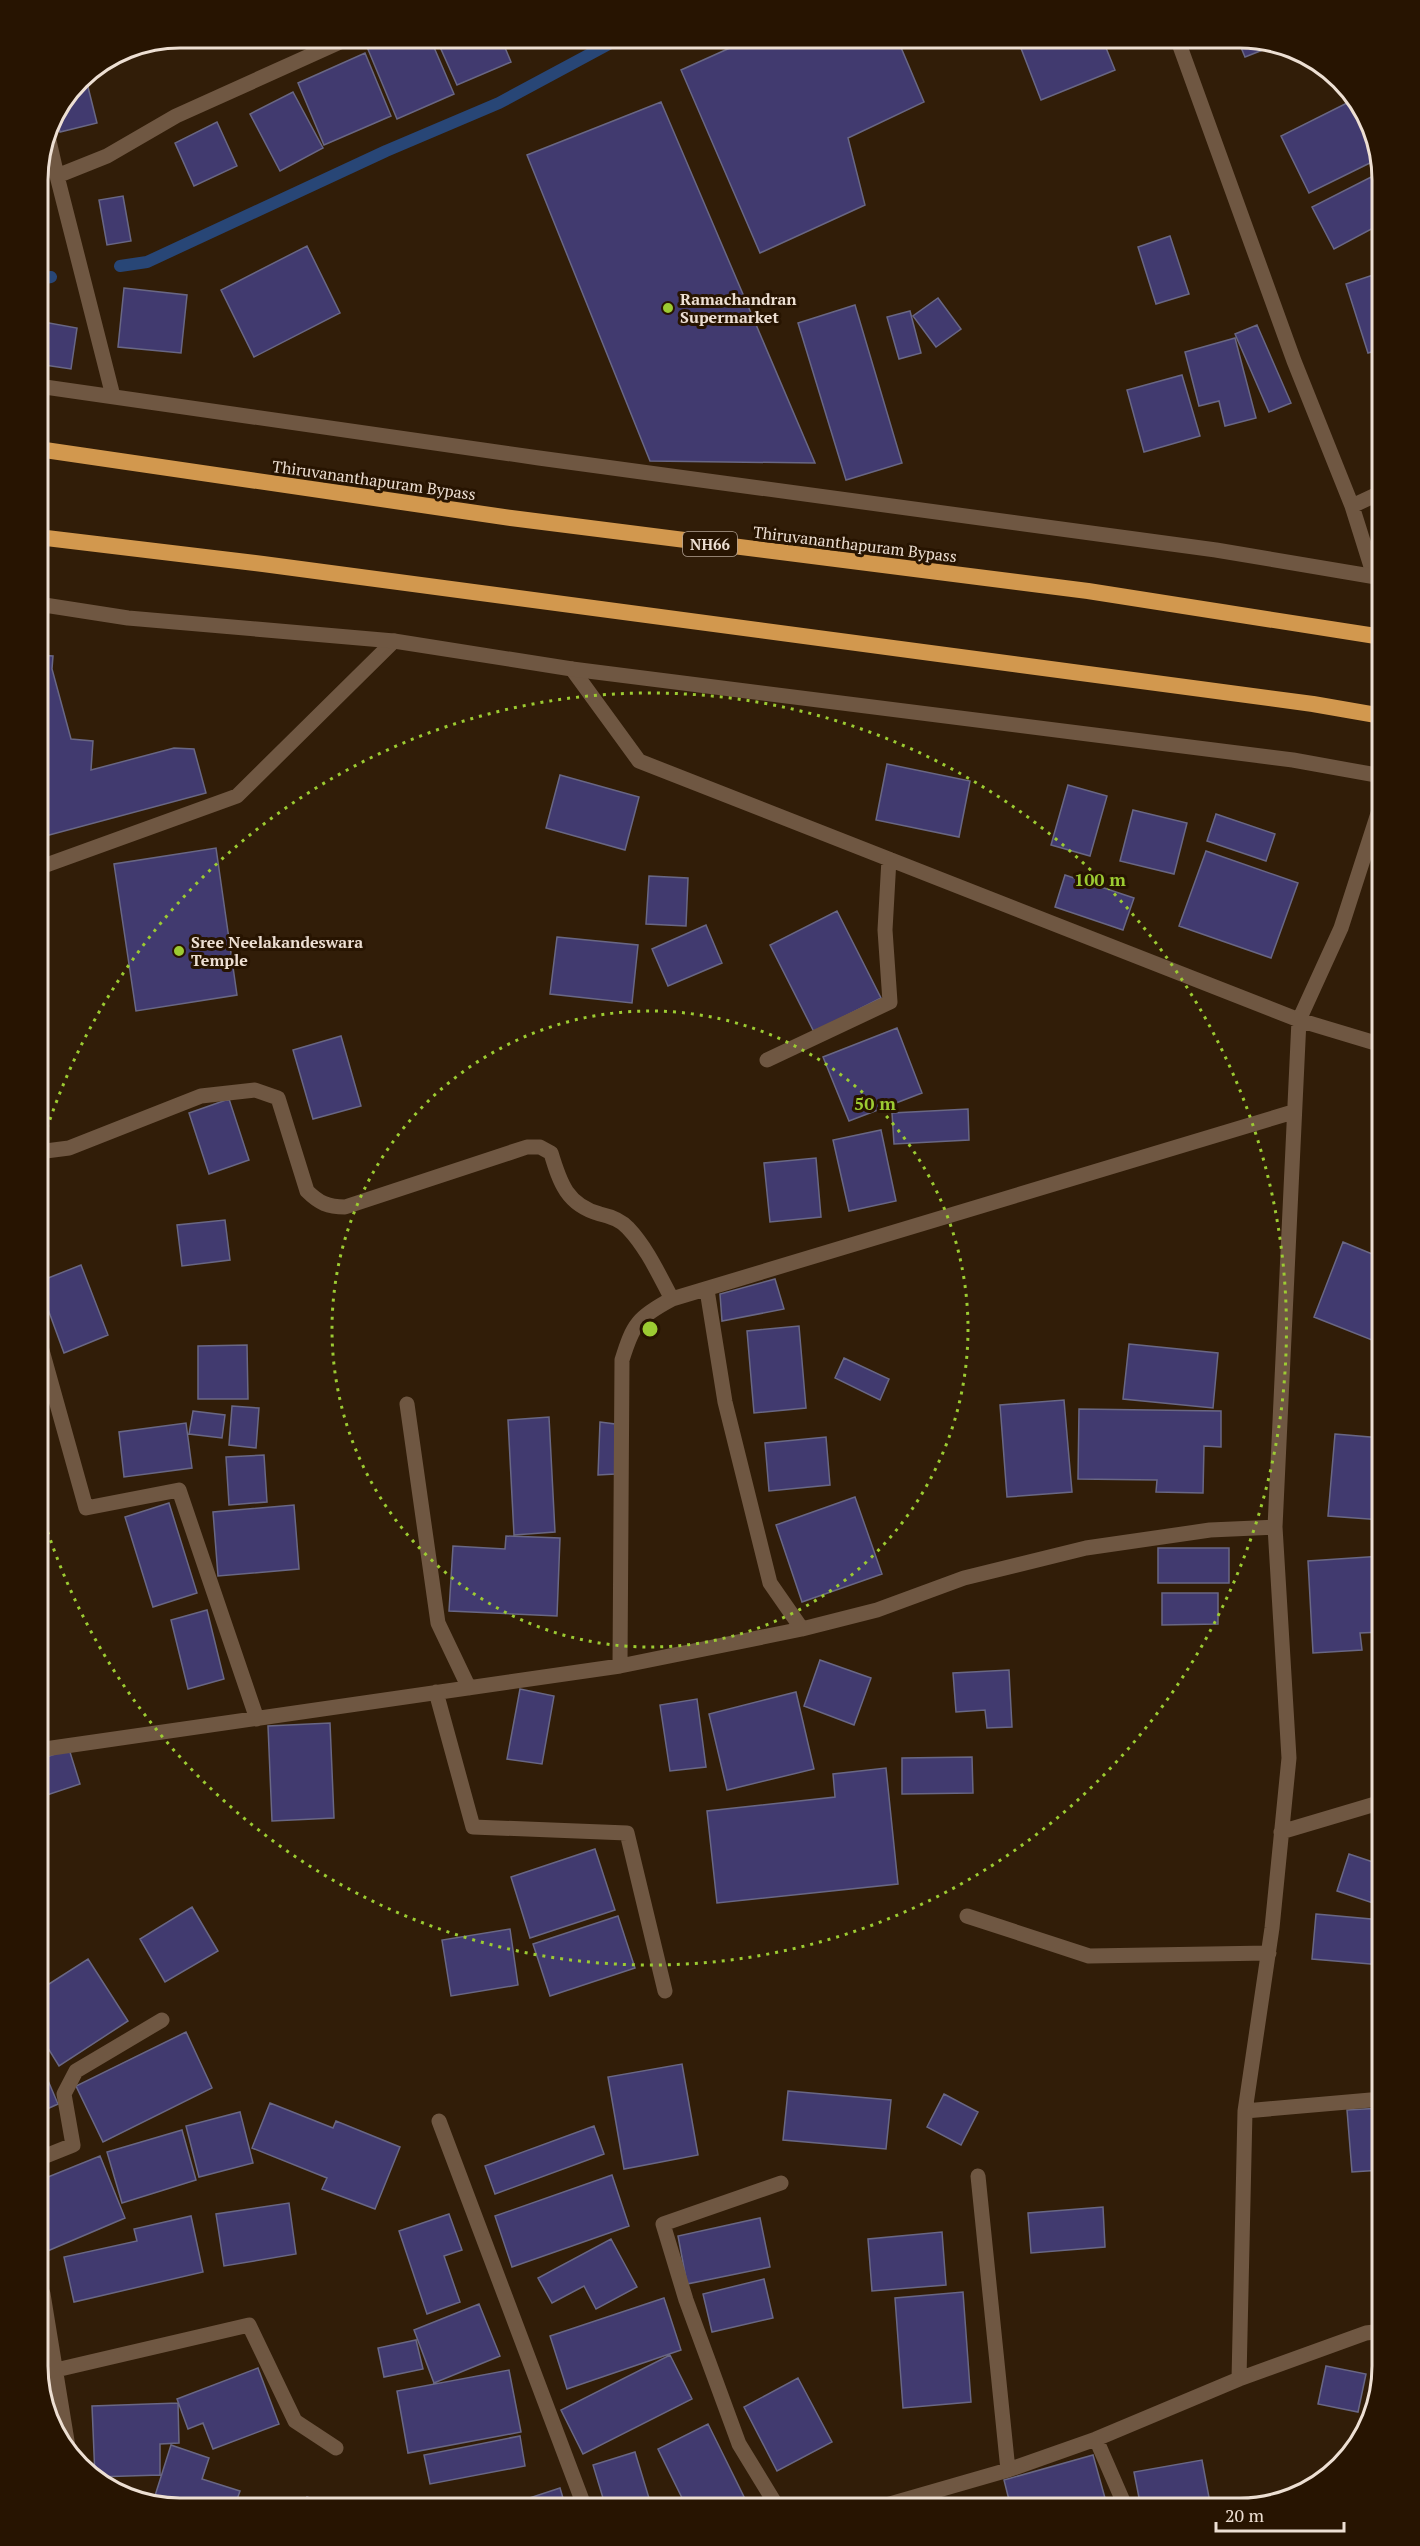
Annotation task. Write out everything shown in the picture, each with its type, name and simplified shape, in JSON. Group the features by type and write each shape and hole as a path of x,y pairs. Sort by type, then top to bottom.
{"highway":[{"name":"Thiruvananthapuram Bypass","path":"48,450 511,518 1088,591 1372,635"},
{"path":"48,538 298,568 1313,704 1372,714"}],"street":[{"path":"57,176 107,156 176,116 327,48"},
{"path":"1181,48 1294,361 1372,561"},
{"path":"52,152 113,396"},
{"path":"48,387 527,457 1216,550 1372,576"},
{"path":"1352,506 1372,497"},
{"path":"48,606 128,618 394,641 572,669 1293,760 1372,774"},
{"path":"48,864 237,796 394,641"},
{"path":"572,669 639,762 1299,1020 1372,1042"},
{"path":"1239,2379 1245,2111 1269,1953 1289,1758 1275,1527 1299,1020 1341,928 1372,834"},
{"path":"767,1060 890,1002 885,930 889,859"},
{"path":"48,1151 69,1148 201,1096 255,1090 278,1098 307,1191 316,1201 330,1207 345,1207 484,1160 527,1147 540,1147 551,1153 560,1184 568,1197 580,1207 610,1216 627,1226 648,1255 672,1299"},
{"path":"620,1666 622,1360 632,1329 652,1309 672,1299 1293,1112"},
{"path":"707,1290 725,1402 770,1583 802,1629"},
{"path":"48,1372 86,1508 178,1491 256,1719"},
{"path":"407,1404 438,1623 469,1688"},
{"path":"48,1749 620,1666 802,1629 877,1610 964,1578 1086,1548 1210,1530 1275,1527"},
{"path":"436,1692 473,1827 627,1833 665,1991"},
{"path":"1281,1832 1372,1805"},
{"path":"967,1916 1089,1956 1269,1953"},
{"path":"48,2155 73,2145 64,2094 76,2071 162,2020"},
{"path":"1245,2111 1372,2100"},
{"path":"439,2121 581,2498"},
{"path":"978,2176 1008,2470"},
{"path":"772,2498 739,2444 686,2300 663,2224 781,2183"},
{"path":"48,2323 65,2430"},
{"path":"56,2370 249,2325 295,2421 336,2448"},
{"path":"911,2498 1008,2470 1096,2439 1239,2379 1372,2332"},
{"path":"1096,2439 1122,2498"}],"building":[{"path":"367,48 434,48 454,94 397,119"},
{"path":"440,48 505,48 511,62 457,85"},
{"path":"730,48 901,48 924,102 848,138 865,205 760,253 681,70"},
{"path":"1021,48 1106,48 1115,70 1041,100"},
{"path":"1241,48 1262,50 1245,57"},
{"path":"365,53 391,116 324,145 298,83"},
{"path":"88,86 97,123 60,132 59,128 70,107"},
{"path":"293,92 323,148 280,171 250,114"},
{"name":"Ramachandran Supermarket","path":"661,102 815,463 650,461 527,155"},
{"path":"1347,103 1362,130 1371,163 1309,193 1281,136"},
{"path":"217,122 237,166 194,186 175,143"},
{"path":"1372,177 1372,229 1334,249 1312,207"},
{"path":"123,196 131,241 107,245 99,200"},
{"path":"1170,236 1189,294 1156,304 1138,247"},
{"path":"307,246 340,313 254,357 221,290"},
{"path":"1372,275 1372,352 1368,353 1346,284"},
{"path":"124,288 187,295 181,353 118,347"},
{"path":"938,298 961,329 936,347 913,316"},
{"path":"855,305 902,463 846,480 798,323"},
{"path":"910,311 921,353 899,359 887,317"},
{"path":"48,323 77,328 71,369 48,366"},
{"path":"1257,325 1291,403 1269,412 1235,334"},
{"path":"1235,338 1256,418 1225,426 1219,401 1199,406 1185,352"},
{"path":"1182,375 1200,436 1144,452 1127,390"},
{"path":"48,656 53,656 52,669 71,739 93,741 91,770 174,748 194,749 206,793 48,835"},
{"path":"887,764 970,781 959,837 876,820"},
{"path":"560,775 639,797 625,850 546,828"},
{"path":"1068,785 1107,796 1090,856 1051,845"},
{"path":"1133,810 1187,823 1174,874 1120,861"},
{"path":"1216,814 1275,834 1266,861 1207,841"},
{"name":"Sree Neelakandeswara Temple","path":"216,848 237,995 136,1011 114,864"},
{"path":"1206,851 1298,883 1271,958 1179,926"},
{"path":"1065,875 1134,898 1123,930 1055,907"},
{"path":"649,876 688,878 686,926 646,924"},
{"path":"837,911 881,998 814,1032 770,945"},
{"path":"706,925 722,963 668,986 652,949"},
{"path":"557,937 638,945 632,1003 550,994"},
{"path":"897,1028 922,1093 849,1121 823,1057"},
{"path":"341,1036 361,1106 313,1119 293,1050"},
{"path":"229,1099 249,1160 209,1174 189,1113"},
{"path":"968,1109 969,1140 894,1144 892,1113"},
{"path":"881,1130 896,1201 849,1211 833,1140"},
{"path":"816,1158 821,1217 770,1222 764,1163"},
{"path":"225,1220 230,1260 182,1266 177,1225"},
{"path":"1343,1242 1372,1254 1372,1340 1314,1317"},
{"path":"81,1265 108,1335 64,1353 48,1309 48,1278"},
{"path":"775,1279 784,1309 722,1321 720,1294"},
{"path":"799,1326 806,1408 754,1413 747,1331"},
{"path":"1129,1344 1218,1353 1213,1408 1123,1399"},
{"path":"247,1345 248,1399 198,1399 198,1346"},
{"path":"844,1358 889,1379 880,1400 835,1378"},
{"path":"1064,1400 1072,1492 1007,1497 1000,1405"},
{"path":"232,1406 259,1408 256,1448 229,1445"},
{"path":"1079,1409 1221,1411 1221,1447 1204,1446 1203,1493 1156,1492 1157,1480 1078,1479"},
{"path":"193,1411 225,1415 222,1438 189,1434"},
{"path":"549,1417 555,1532 514,1535 508,1420"},
{"path":"600,1422 615,1424 615,1474 598,1475"},
{"path":"186,1423 192,1468 124,1477 119,1432"},
{"path":"1335,1434 1372,1437 1372,1519 1328,1516"},
{"path":"826,1437 830,1485 769,1491 765,1443"},
{"path":"264,1455 267,1502 229,1505 226,1457"},
{"path":"855,1497 882,1574 802,1602 776,1525"},
{"path":"169,1503 197,1593 153,1607 125,1517"},
{"path":"294,1505 299,1569 218,1576 213,1512"},
{"path":"506,1536 560,1538 557,1616 449,1611 453,1546 505,1549"},
{"path":"1158,1548 1229,1548 1229,1583 1158,1583"},
{"path":"1372,1557 1372,1632 1360,1633 1362,1650 1313,1653 1308,1561"},
{"path":"1162,1593 1218,1593 1218,1624 1162,1625"},
{"path":"207,1610 224,1679 188,1689 171,1620"},
{"path":"820,1660 871,1678 854,1725 804,1706"},
{"path":"1009,1670 1012,1727 987,1728 985,1710 956,1712 953,1673"},
{"path":"520,1689 554,1696 542,1764 507,1759"},
{"path":"796,1692 814,1769 727,1790 709,1714"},
{"path":"697,1699 706,1767 670,1771 660,1705"},
{"path":"330,1723 334,1818 272,1821 268,1726"},
{"path":"69,1749 80,1784 48,1795 48,1756"},
{"path":"972,1757 973,1793 902,1794 902,1758"},
{"path":"886,1768 898,1884 717,1903 707,1811 835,1797 833,1774"},
{"path":"595,1849 615,1910 530,1938 511,1877"},
{"path":"1349,1854 1372,1862 1372,1903 1337,1891"},
{"path":"192,1907 218,1951 165,1982 140,1939"},
{"path":"1316,1914 1372,1919 1372,1964 1312,1959"},
{"path":"618,1916 635,1968 550,1996 533,1944"},
{"path":"510,1929 518,1985 451,1996 442,1940"},
{"path":"88,1959 128,2021 59,2066 48,2048 48,1985"},
{"path":"186,2032 212,2088 103,2142 76,2086"},
{"path":"682,2064 698,2155 624,2169 608,2077"},
{"path":"48,2080 58,2104 48,2108"},
{"path":"788,2091 891,2100 886,2149 783,2140"},
{"path":"944,2094 978,2112 961,2145 927,2127"},
{"path":"270,2103 333,2128 336,2121 400,2147 375,2209 322,2189 327,2178 252,2148"},
{"path":"1372,2109 1372,2171 1352,2172 1347,2110"},
{"path":"240,2112 253,2163 199,2177 186,2126"},
{"path":"594,2126 604,2154 495,2194 485,2166"},
{"path":"182,2130 196,2180 122,2203 107,2152"},
{"path":"100,2156 125,2218 48,2251 48,2177"},
{"path":"612,2175 629,2226 512,2267 495,2216"},
{"path":"289,2203 296,2254 224,2266 216,2214"},
{"path":"1103,2207 1105,2247 1031,2253 1028,2213"},
{"path":"449,2214 462,2250 444,2256 460,2302 427,2314 399,2231"},
{"path":"191,2216 203,2272 74,2302 64,2257 137,2241 134,2229"},
{"path":"760,2218 770,2267 687,2284 678,2236"},
{"path":"942,2232 946,2285 872,2291 868,2239"},
{"path":"611,2239 637,2287 596,2309 584,2286 552,2303 538,2278"},
{"path":"764,2279 773,2318 712,2332 703,2294"},
{"path":"963,2292 971,2402 903,2408 895,2298"},
{"path":"664,2298 681,2350 567,2389 550,2336"},
{"path":"479,2304 500,2356 434,2383 414,2330"},
{"path":"416,2340 423,2369 384,2377 378,2348"},
{"path":"670,2355 692,2399 583,2454 561,2410"},
{"path":"1326,2366 1366,2374 1358,2412 1318,2404"},
{"path":"258,2368 279,2424 213,2449 203,2423 188,2429 177,2399"},
{"path":"509,2370 521,2432 408,2453 397,2391"},
{"path":"798,2378 832,2442 777,2471 744,2407"},
{"path":"178,2403 179,2443 160,2444 160,2475 108,2477 95,2466 92,2406"},
{"path":"708,2424 745,2498 682,2498 658,2449"},
{"path":"520,2436 525,2466 430,2484 424,2455"},
{"path":"171,2445 209,2458 202,2479 240,2491 238,2498 172,2498 155,2495"},
{"path":"635,2452 649,2498 603,2498 593,2465"},
{"path":"1093,2455 1105,2498 1008,2498 1004,2480"},
{"path":"1202,2460 1209,2498 1139,2498 1134,2472"},
{"path":"560,2488 563,2498 530,2498"}],"waterway":[{"path":"120,266 147,262 386,151 499,103 601,48"}],"place":[{"name":"Ramachandran Supermarket","path":"668,308"},
{"name":"Sree Neelakandeswara Temple","path":"179,951"}]}
